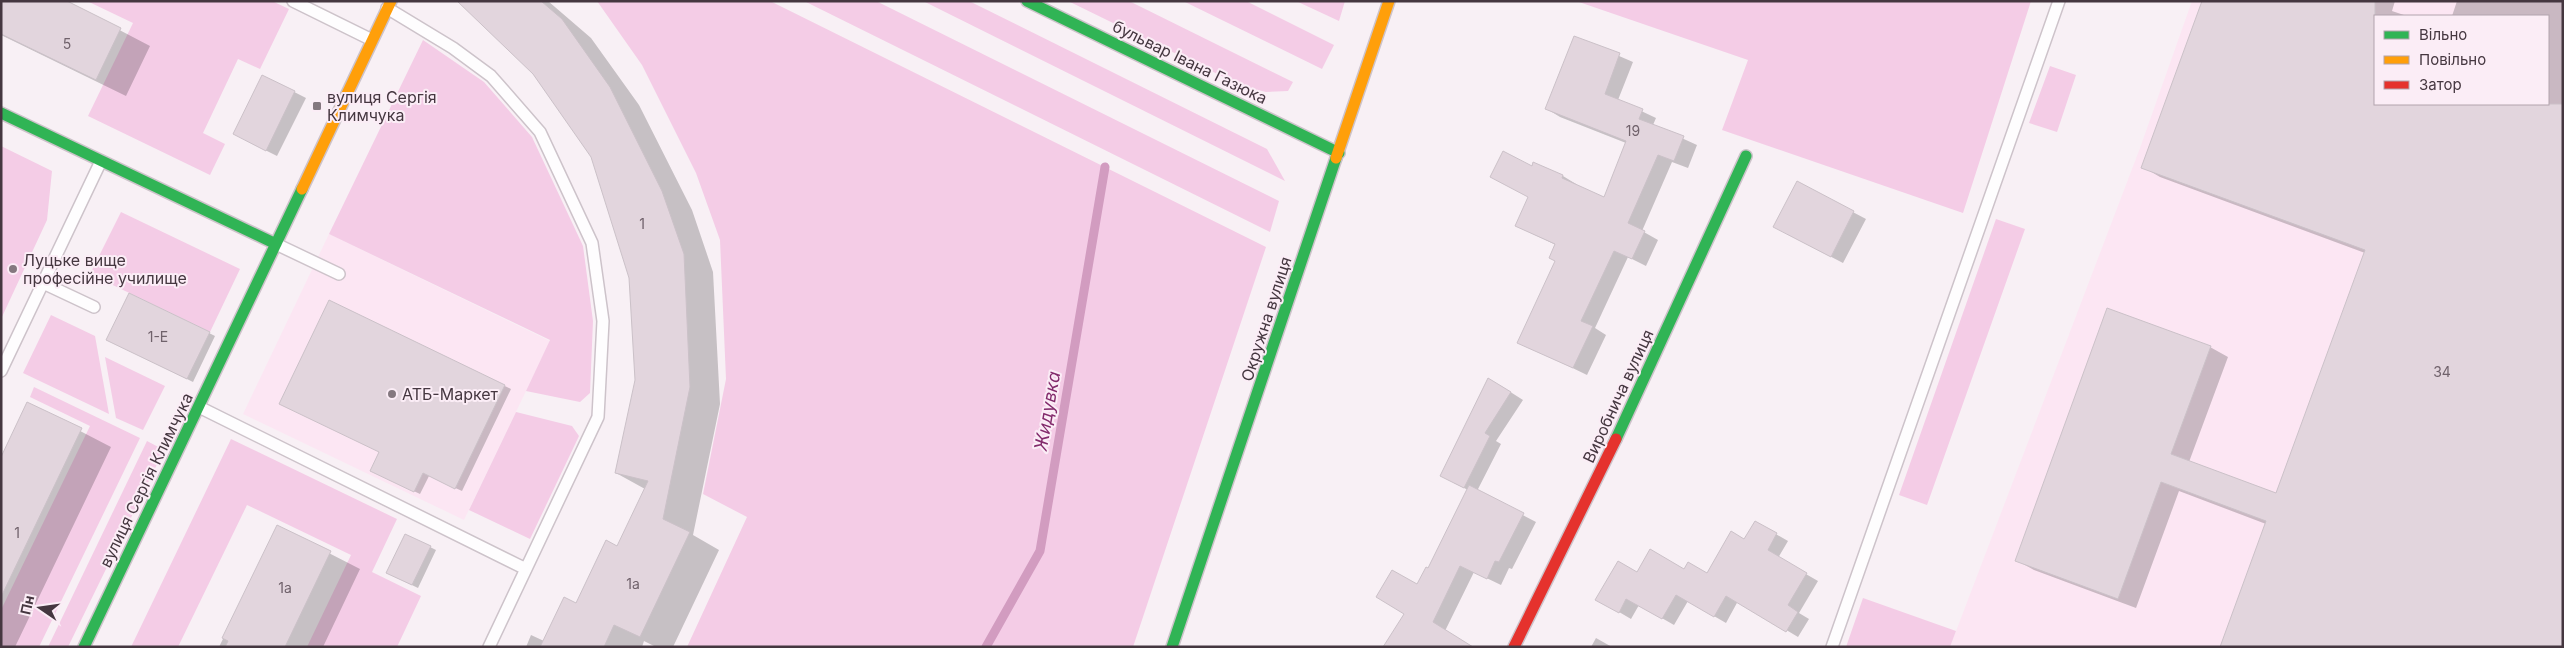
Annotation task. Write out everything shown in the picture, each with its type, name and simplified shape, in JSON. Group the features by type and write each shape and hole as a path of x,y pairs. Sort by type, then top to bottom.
{"street":[{"name":"бульвар Івана Газюка","path":"1027,1 1339,153"},
{"name":"Окружна вулиця","path":"1172,647 1339,153 1388,1"},
{"name":"вулиця Сергія Климчука","path":"84,647 389,5"},
{"path":"1,113 276,244"},
{"name":"Виробнича вулиця","path":"1514,647 1599,476 1746,156"}],"lane":[{"path":"292,1 372,40"},
{"path":"1832,647 2059,1"},
{"path":"389,5 453,48 490,76 540,132 592,243 603,321 598,417 489,647"},
{"path":"1,371 101,161"},
{"path":"276,244 339,274"},
{"path":"43,283 94,307"},
{"path":"198,407 526,569"}],"shaded area":[{"path":"87,1 272,1 289,9 260,69 238,59 203,133 225,144 210,175 88,116 133,23"},
{"path":"597,1 770,1 1266,247 1133,647 687,647 747,517 703,494 726,379 720,240 696,173 642,65"},
{"path":"804,1 876,1 1279,201 1270,232"},
{"path":"923,1 969,1 1267,149 1285,181"},
{"path":"1068,1 1129,1 1293,82 1288,91 1266,92 1242,86"},
{"path":"1183,1 1246,1 1334,45 1322,69"},
{"path":"1296,1 1345,1 1339,21"},
{"path":"1576,1 2031,1 1963,213 1722,130 1748,60"},
{"path":"2192,1 2563,1 2563,647 1950,647 2140,148"},
{"path":"423,40 484,82 532,137 583,246 593,321 590,393 580,402 526,391 550,340 329,234"},
{"path":"2050,66 2076,75 2057,132 2029,123"},
{"path":"1,146 52,171 47,220 1,319"},
{"path":"121,212 240,269 210,332 90,274"},
{"path":"1996,219 2025,229 1927,505 1899,495"},
{"path":"329,234 550,341 464,520 243,414"},
{"path":"51,315 95,336 109,414 23,373"},
{"path":"105,357 165,386 143,430 116,418"},
{"path":"34,387 140,438 39,647 1,647 1,610 90,426 30,397"},
{"path":"516,412 572,426 579,436 530,539 469,510"},
{"path":"231,439 397,519 372,572 421,596 397,647 307,647 351,555 247,505 178,647 131,647"},
{"path":"147,441 164,450 68,647 48,647"},
{"path":"1863,598 1956,631 1950,647 1846,647"}],"building":[{"path":"1,1 67,1 121,28 96,80 1,34"},
{"path":"457,1 541,1 562,19 610,87 662,191 684,254 690,387 663,519 690,532 640,637 614,625 604,647 540,647 564,597 576,603 606,540 617,546 648,481 615,473 635,380 629,278 591,157 533,74"},
{"path":"2202,1 2375,1 2374,105 2563,104 2563,647 2220,647 2266,521 2161,482 2118,599 2015,561 2107,308 2211,346 2171,454 2276,493 2365,250 2141,168"},
{"path":"1574,36 1620,53 1605,94 1643,109 1639,119 1684,136 1674,161 1658,155 1628,223 1645,231 1632,259 1614,251 1581,321 1593,326 1573,368 1517,343 1555,261 1549,258 1555,244 1515,226 1528,197 1490,177 1503,151 1532,166 1533,162 1563,175 1562,178 1604,197 1626,141 1545,109"},
{"path":"262,75 295,91 266,151 233,134"},
{"path":"1797,181 1854,211 1831,257 1773,227"},
{"path":"129,293 210,332 187,379 106,340"},
{"name":"АТБ-Маркет","path":"329,300 505,385 455,489 423,473 414,492 370,471 379,452 279,404"},
{"path":"1488,378 1511,392 1485,433 1490,436 1464,488 1440,476"},
{"path":"27,402 82,428 1,597 1,457"},
{"path":"1469,485 1524,513 1499,562 1495,561 1487,579 1460,566 1433,622 1473,647 1383,647 1404,614 1376,597 1392,570 1417,584 1426,567 1428,568"},
{"path":"1755,521 1777,533 1768,550 1807,573 1788,605 1798,612 1786,632 1726,596 1714,617 1676,595 1662,619 1626,599 1619,613 1595,600 1618,561 1637,572 1650,549 1684,569 1688,562 1707,573 1731,531 1744,539"},
{"path":"277,525 331,551 285,647 225,647 228,641 222,638"},
{"path":"405,534 431,546 412,585 386,573"}],"waterway":[{"name":"Жидувка","path":"986,647 1040,551 1105,167"}],"traffic: fast":[{"path":"1027,1 1339,153"},
{"path":"1,113 276,244"},
{"path":"1616,439 1746,156"},
{"path":"1172,647 1336,158"},
{"path":"84,647 302,189"}],"traffic: slow":[{"path":"302,189 391,1"},
{"path":"1336,158 1389,1"}],"traffic: jam":[{"path":"1514,647 1616,439"}],"place":[{"name":"вулиця Сергія Климчука","path":"317,106"},
{"name":"Луцьке вище професійне училище","path":"13,269"},
{"name":"АТБ-Маркет","path":"392,394"}]}
